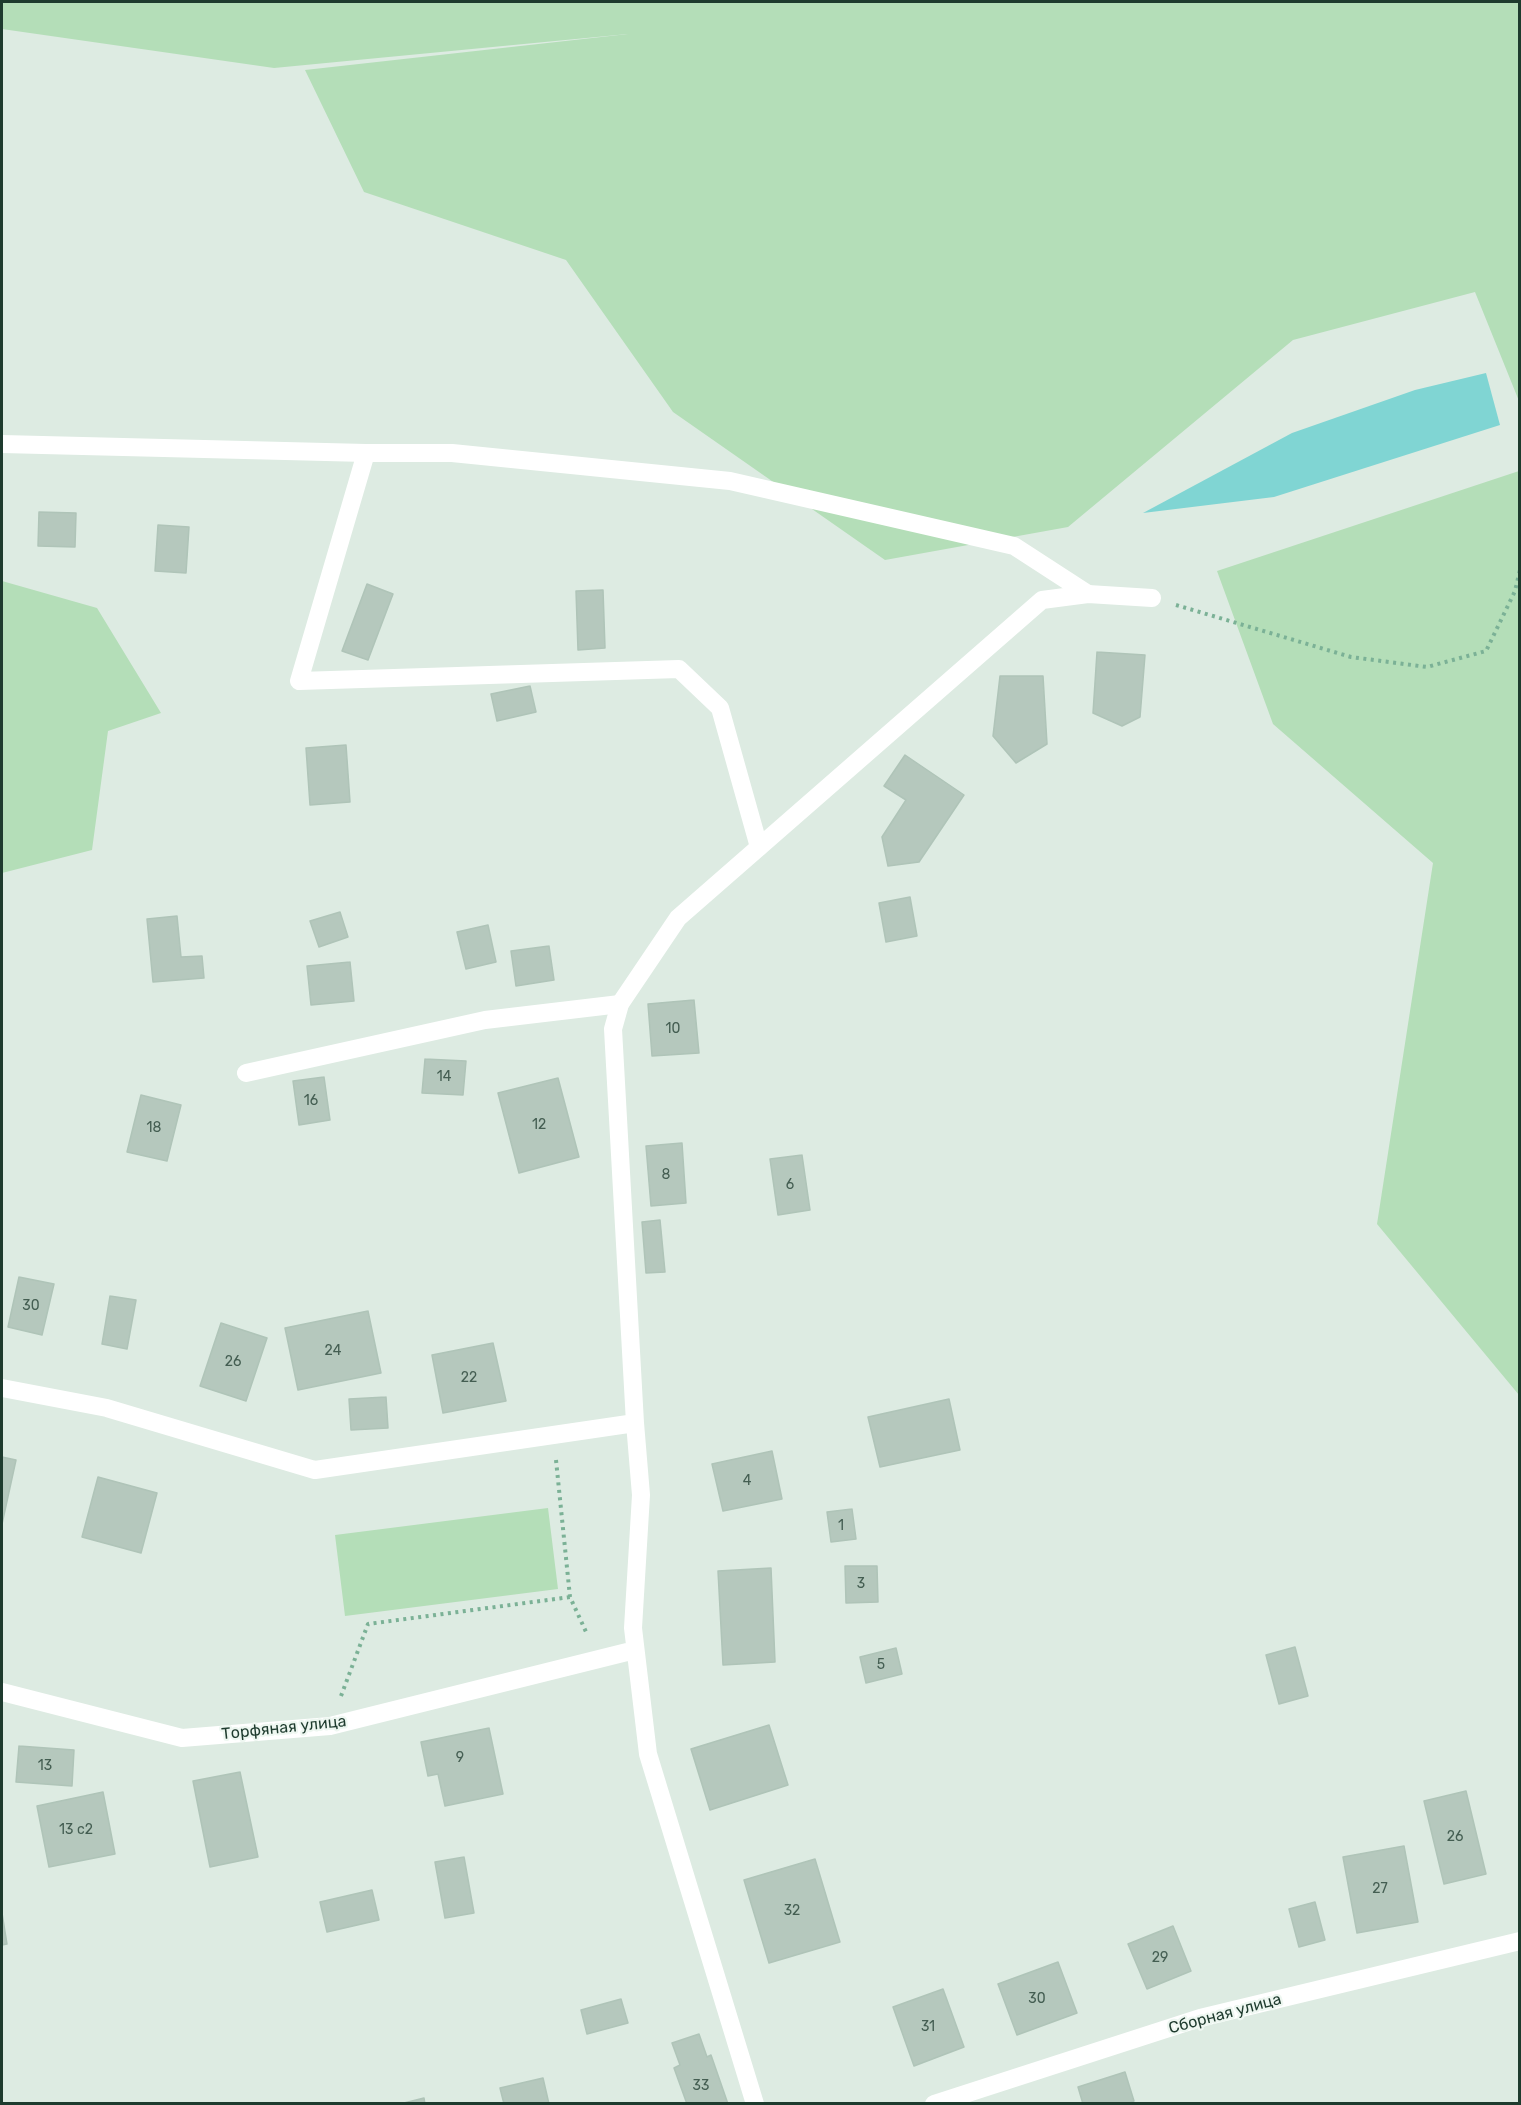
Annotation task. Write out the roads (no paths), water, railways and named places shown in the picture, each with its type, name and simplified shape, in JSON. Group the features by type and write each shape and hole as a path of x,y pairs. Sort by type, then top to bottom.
{"street":[{"path":"2,444 452,453 730,481 1014,546 1088,594"},
{"path":"366,453 299,681 678,669 720,708 759,847"},
{"path":"755,2103 648,1754 633,1628 641,1495 613,1029 620,1004 678,918 1042,600 1088,594 1152,598"},
{"path":"246,1073 485,1020 620,1004"},
{"path":"2,1388 107,1408 315,1470 635,1423"},
{"name":"Торфяная улица","path":"2,1692 182,1738 330,1726 635,1650"},
{"name":"Сборная улица","path":"934,2103 1200,2018 1520,1941"}],"water":[{"path":"1486,373 1500,425 1274,497 1143,513 1292,433 1415,390"}]}
